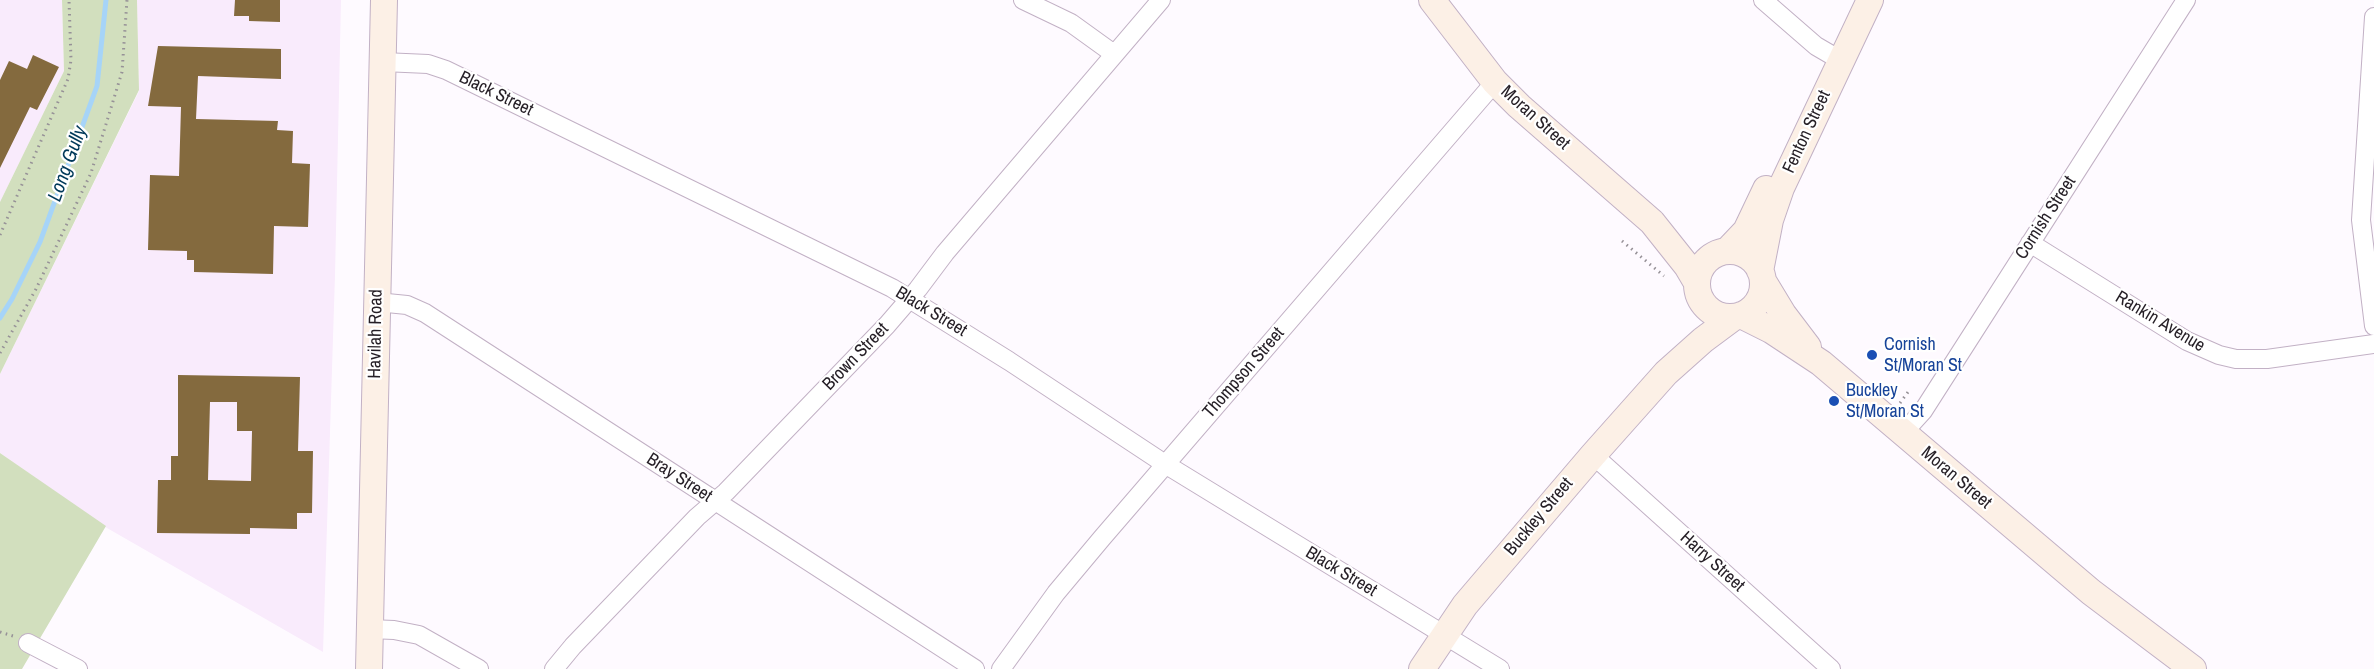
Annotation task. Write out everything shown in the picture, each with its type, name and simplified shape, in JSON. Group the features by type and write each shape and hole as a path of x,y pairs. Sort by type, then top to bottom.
{"street":[{"name":"Havilah Road","path":"369,669 384,0"},
{"path":"1023,0 1071,23 1114,54"},
{"name":"Brown Street","path":"554,669 573,646 697,517 865,348 910,298 945,253 1161,0"},
{"name":"Moran Street","path":"1432,0 1495,82 1527,114 1652,222 1677,237 1722,253"},
{"path":"1762,0 1835,58"},
{"name":"Fenton Street","path":"1762,276 1770,220 1781,188 1857,0"},
{"name":"Fenton Street","path":"1722,253 1746,231 1783,150 1870,0"},
{"name":"Cornish Street","path":"1903,433 1923,411 2186,0"},
{"path":"2374,17 2361,219 2369,244 2374,326"},
{"name":"Black Street","path":"383,62 428,64 446,70 910,298 1164,464 1500,669"},
{"name":"Thompson Street","path":"1001,669 1056,593 1164,464 1495,82"},
{"name":"Moran Street","path":"1652,222 1687,266 1699,291"},
{"name":"Rankin Avenue","path":"2030,243 2187,342 2219,355 2236,359 2267,359 2374,344"},
{"path":"1722,253 1747,256 1762,276 1762,292 1758,302 1751,310 1738,316 1714,314 1699,291 1703,266 1722,253"},
{"name":"Moran Street","path":"1762,276 1783,314 1821,363"},
{"name":"Buckley Street","path":"1666,373 1688,335 1699,291"},
{"name":"Bray Street","path":"377,302 406,305 425,313 975,669"},
{"name":"Moran Street","path":"1738,316 1771,330 1821,363 2091,592 2193,669"},
{"name":"Buckley Street","path":"1422,669 1464,605 1666,373 1702,340 1738,316"},
{"name":"Harry Street","path":"1593,455 1832,669"},
{"name":"Moran Street","path":"2091,592 2169,669"},
{"path":"370,629 394,630 418,635 479,669"},
{"path":"28,643 78,669"}],"path":[{"path":"0,353 36,289 91,173 122,72 127,0"},
{"path":"0,235 68,80 71,60 68,1"},
{"path":"1622,241 1664,276"}],"shaded area":[{"path":"0,0 62,0 64,71 0,202"},
{"path":"137,0 341,0 323,652 107,528 0,453 0,374 139,91"}],"green space":[{"path":"62,0 137,0 139,90 0,374 0,202 64,71"},
{"path":"0,453 106,526 22,669 0,669"}],"building":[{"path":"235,0 280,0 280,22 249,21 249,16 234,16"},
{"path":"158,46 281,49 281,79 198,76 196,119 278,121 277,130 293,131 292,163 310,164 308,227 274,226 273,274 194,272 194,260 187,260 187,251 148,250 150,175 179,176 181,107 148,106"},
{"path":"33,55 59,67 37,110 30,107 0,168 0,80 9,61 27,69"},
{"path":"178,375 300,377 298,451 313,451 312,513 297,513 297,529 250,528 250,534 157,533 158,480 171,480 171,456 178,456","holes":["210,402 237,402 237,431 252,431 251,481 208,480"]}],"waterway":[{"name":"Long Gully","path":"0,318 40,242 97,86 106,0"}],"place":[{"name":"Cornish St/Moran St","path":"1872,355"},
{"name":"Buckley St/Moran St","path":"1834,401"}]}
